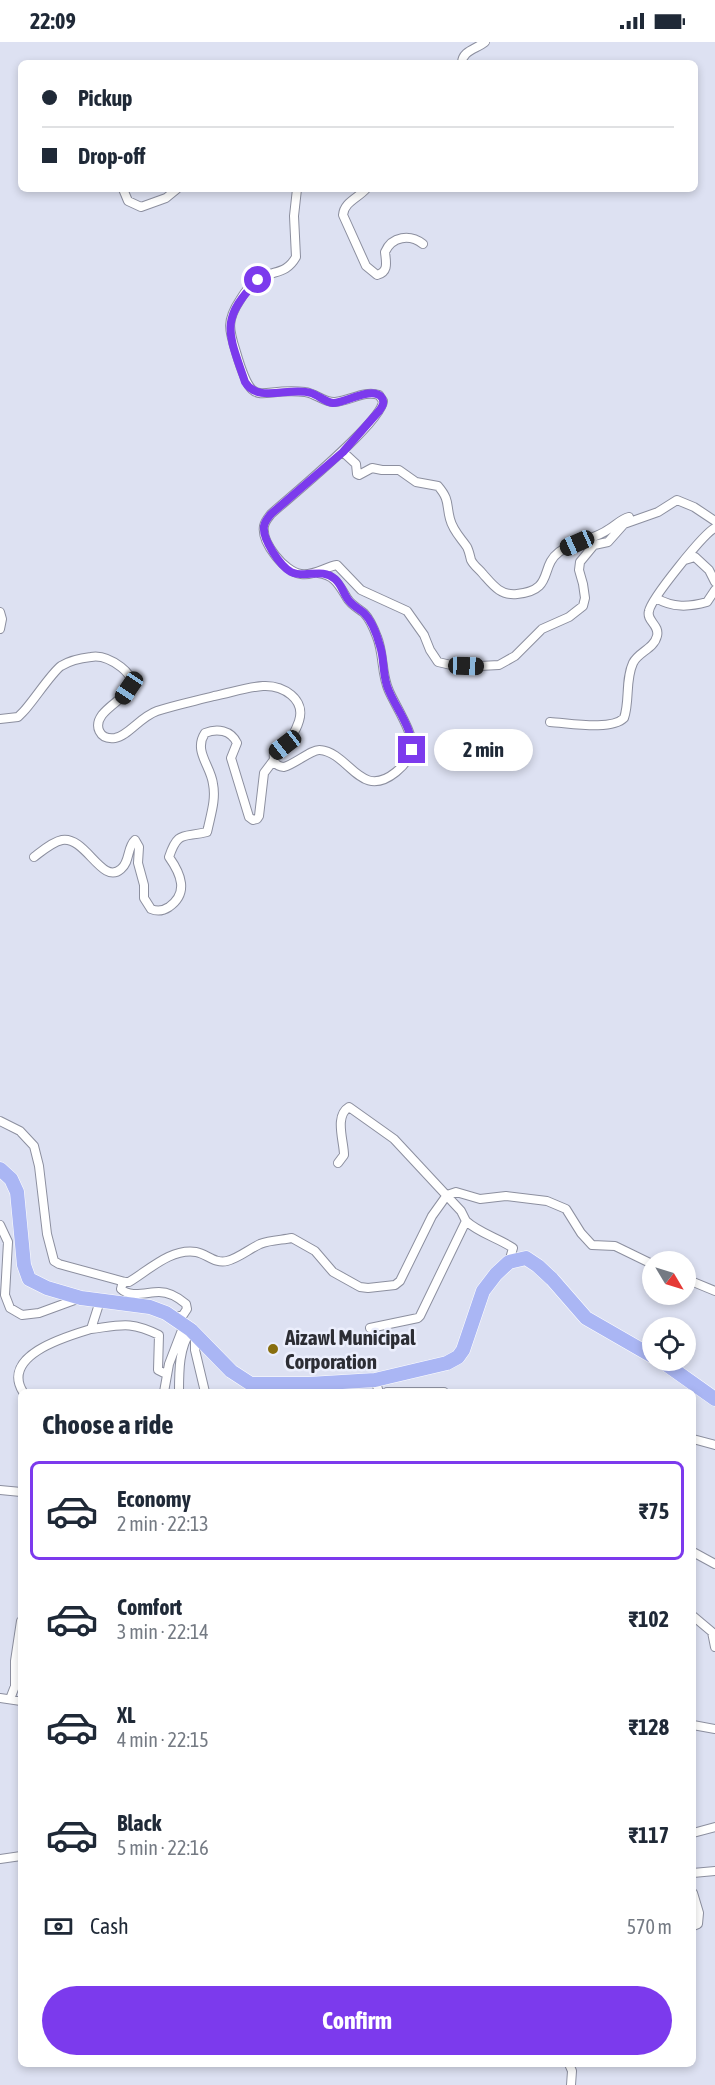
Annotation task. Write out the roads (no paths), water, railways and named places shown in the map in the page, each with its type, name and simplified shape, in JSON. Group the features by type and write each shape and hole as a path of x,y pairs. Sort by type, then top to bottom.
{"highway":[{"path":"0,1169 11,1179 17,1192 24,1265 29,1279 47,1288 81,1298 150,1307 186,1326 231,1371 251,1384 377,1386 458,1358 467,1340 483,1291 510,1262 526,1258 538,1266 586,1318 642,1350"},
{"path":"676,1371 715,1399"}],"street":[{"path":"462,60 475,42"},
{"path":"466,53 475,50 484,42"},
{"path":"124,192 128,201 141,207 166,198 173,192"},
{"path":"297,192 294,216 296,257 285,271 258,280 247,291 238,302 230,324 229,334 245,382 254,392 265,394 288,390 306,392 334,403 367,393 382,397 383,405 343,452 271,514 264,526 264,531 272,551 285,567 299,574 337,565 361,590 407,610 424,635 438,662 451,665 499,665 515,656 542,629 568,617 583,606 585,598 584,584 579,570 580,562 594,545 608,542 624,524 658,512 677,500 694,507 715,521"},
{"path":"362,192 347,203 343,215 366,266 372,272 376,275 385,271 387,266 385,252 390,243 407,238 423,244"},
{"path":"343,452 356,464 359,475 372,468 399,470 416,482 438,486 447,498 450,520 456,534 468,548 474,564 489,583 507,594 518,594 539,587 546,578 551,561 560,551 606,531 622,519 629,517 635,519"},
{"path":"550,722 603,725 619,723 624,718 631,667 639,654 652,645 658,634 657,628 648,615 649,611 685,560 709,530 715,528"},
{"path":"685,560 695,558 709,570 715,582"},
{"path":"273,761 284,767 321,750 337,758 362,778 374,781 387,779 399,770 409,758 412,750 410,735 385,680 381,648 369,620 347,600 335,579 328,574 315,572"},
{"path":"656,598 675,606 692,606 707,602 715,590"},
{"path":"0,612 2,619 0,629"},
{"path":"0,719 18,717 62,666 83,658 101,657 117,664 129,674 132,680 122,698 104,712 98,721 98,729 108,738 117,738 128,732 143,717 157,711 265,686 284,690 295,698 300,710 300,721 295,731 285,745 274,753 273,761 264,773 259,816 255,820 249,816 231,758 237,743 235,738 221,730 205,734 200,745 211,774 214,796 208,828 207,832 181,837 174,842 170,857 179,872 182,889 175,902 161,911 151,909 144,898 144,885 138,863 139,847 135,840 132,841 127,862 114,873 106,872 80,845 73,841 61,840 34,857"},
{"path":"338,1163 344,1155 340,1130 343,1113 349,1107 394,1139 461,1211 465,1221 499,1238 513,1248 510,1262"},
{"path":"0,1121 20,1131 34,1146 39,1166 47,1234 54,1261 126,1282"},
{"path":"204,1389 195,1350 183,1315 187,1309 186,1304 168,1293 127,1293 121,1289 126,1282 176,1255 193,1251 213,1260 226,1262 260,1244 292,1238 315,1251 333,1272 360,1287 395,1285 400,1281 432,1216 447,1196 456,1192 480,1199 506,1196 546,1201 566,1209 581,1233 592,1245 615,1246 642,1259"},
{"path":"370,1328 420,1316 465,1221"},
{"path":"0,1225 8,1242 5,1295 10,1308 22,1315 39,1313 81,1298"},
{"path":"696,1283 715,1291"},
{"path":"92,1329 100,1301"},
{"path":"20,1389 10,1371 11,1365 24,1352 68,1335 121,1325 139,1326 159,1335 158,1370 166,1374"},
{"path":"164,1389 166,1374 178,1336 186,1326"},
{"path":"180,1389 181,1352 186,1326"},
{"path":"696,1440 715,1445"},
{"path":"0,1490 18,1492"},
{"path":"696,1554 715,1564"},
{"path":"696,1619 712,1632 715,1647"},
{"path":"10,1699 15,1686 18,1641"},
{"path":"0,1698 18,1700"},
{"path":"696,1726 715,1729"},
{"path":"696,1832 715,1827"},
{"path":"0,1859 18,1856"},
{"path":"696,1873 715,1871"},
{"path":"696,1904 700,1919 696,1925"},
{"path":"570,2067 572,2085"}],"place":[{"name":"Aizawl Municipal Corporation","path":"273,1349"}]}
